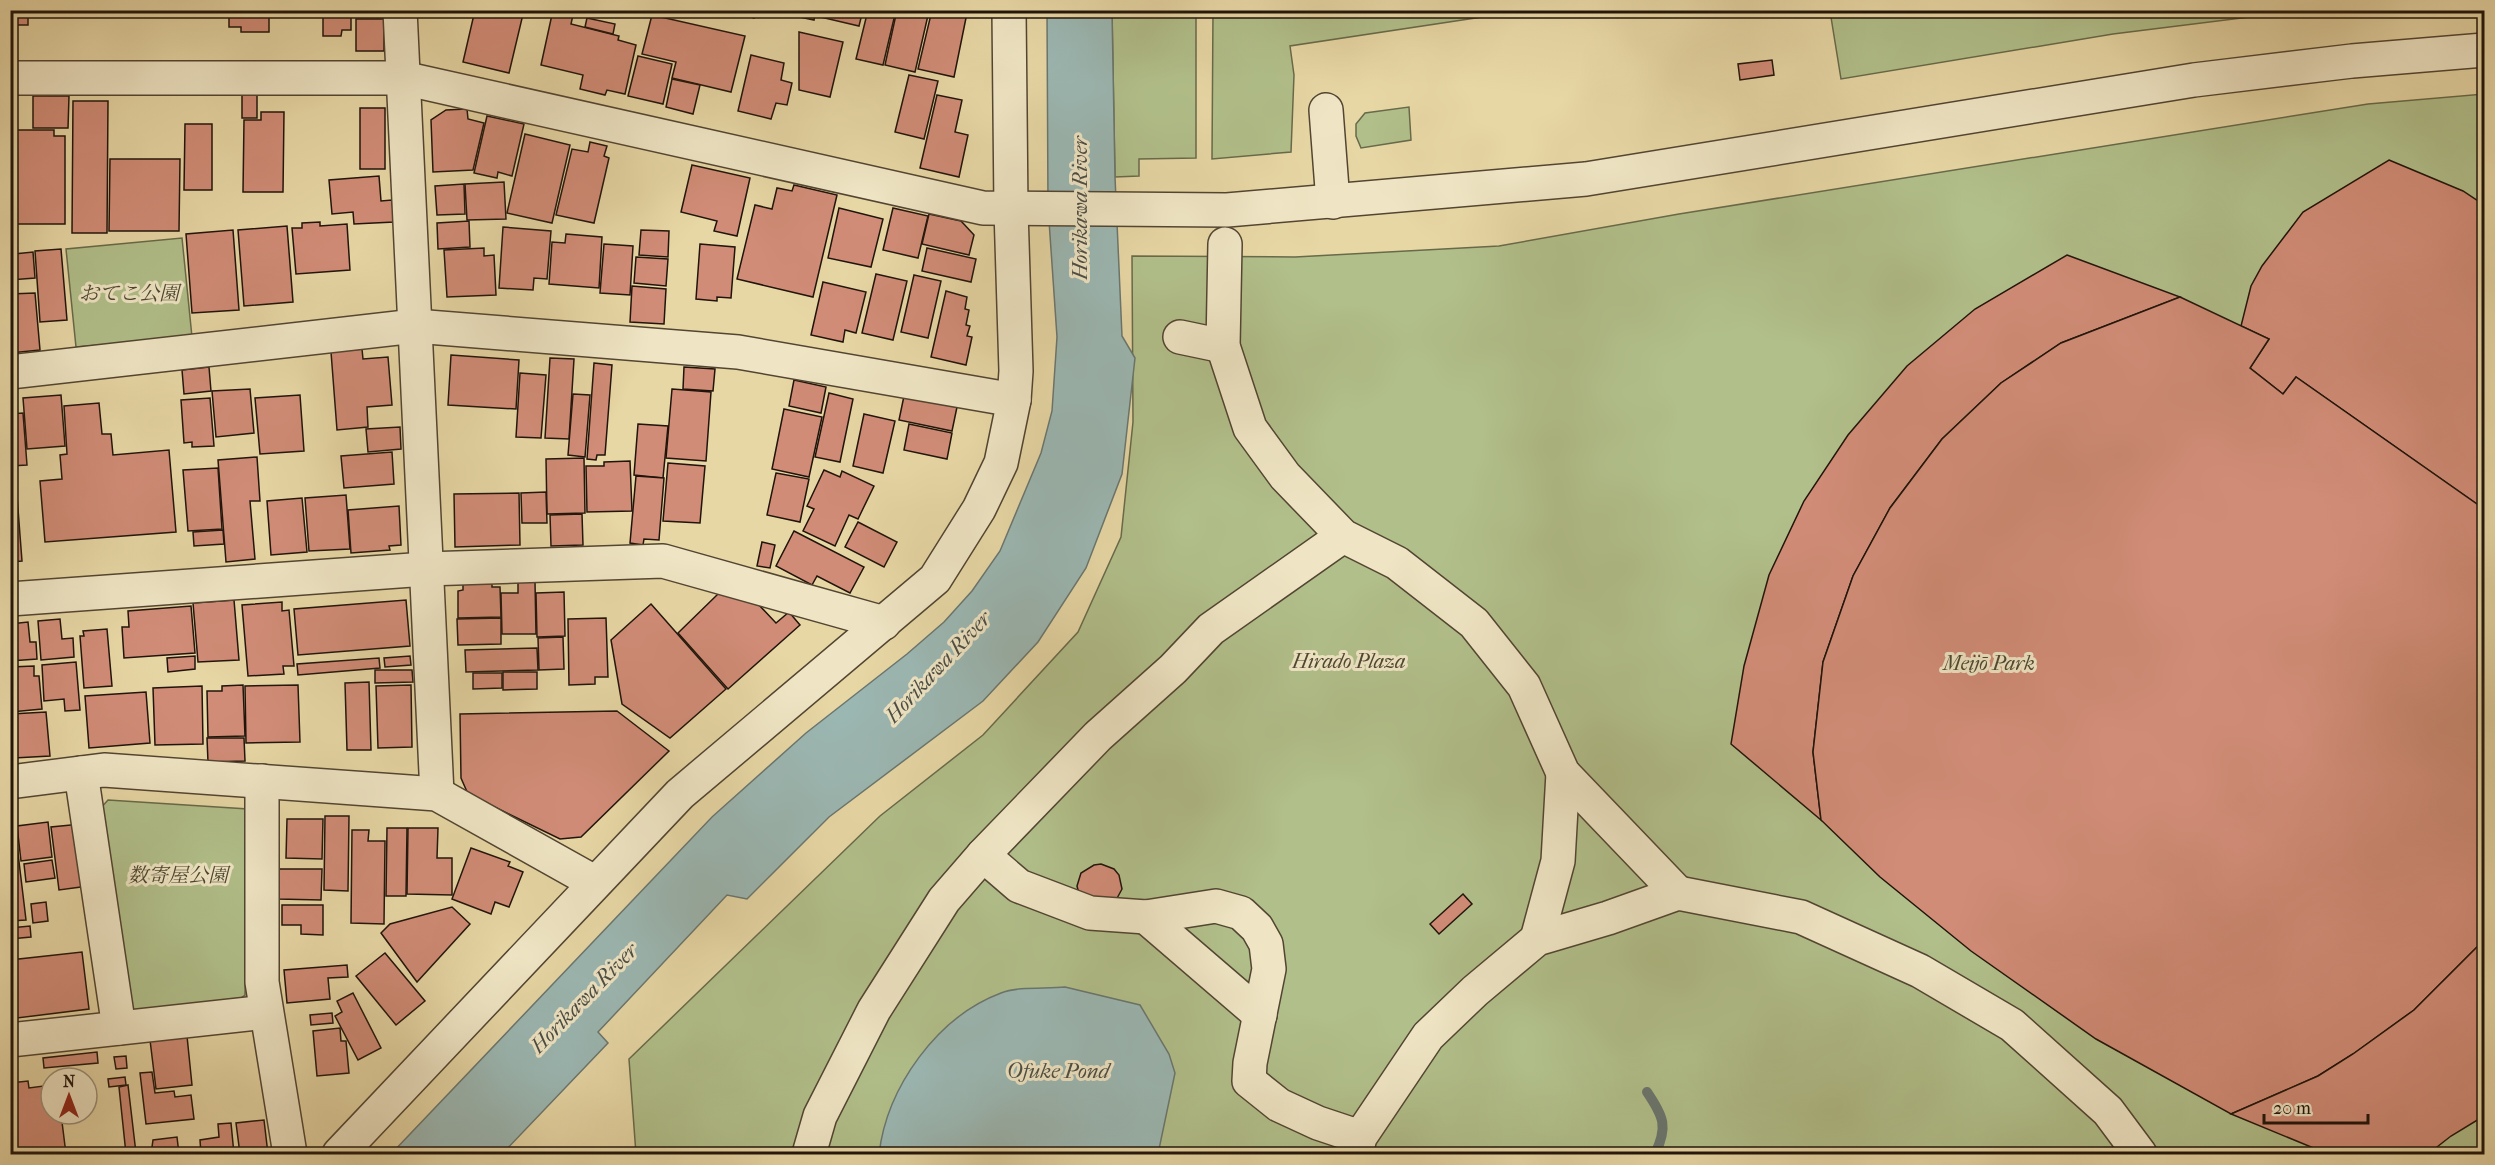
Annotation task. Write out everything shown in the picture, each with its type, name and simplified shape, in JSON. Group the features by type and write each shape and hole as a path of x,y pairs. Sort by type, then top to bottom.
{"street":[{"path":"400,10 437,794"},
{"path":"340,1154 594,882 680,794 935,579 979,509 1001,464 1014,400 1026,210 1009,10"},
{"path":"10,78 403,78 983,208 1227,210 1586,179 2194,80 2352,61 2484,50"},
{"path":"1326,110 1333,202"},
{"path":"1225,244 1223,346 1250,428 1285,476 1343,536 1397,563 1474,624 1524,686 1563,773 1678,893"},
{"path":"10,372 415,326 738,352 1014,400"},
{"path":"1180,337 1223,346"},
{"path":"809,1155 820,1116 874,1010 944,900 983,855 1098,736 1173,669 1210,629 1343,536"},
{"path":"10,599 426,569 663,561 884,624"},
{"path":"10,782 104,770 437,794 594,882"},
{"path":"81,773 118,1028"},
{"path":"1537,939 1558,861 1563,773"},
{"path":"262,781 262,982 290,1155"},
{"path":"983,855 1019,886 1090,913 1146,917 1216,906 1241,913 1257,928 1266,944 1269,969 1250,1081 1279,1105 1318,1123 1358,1146 1428,1036 1475,991 1537,939 1608,918 1678,893 1801,917 1920,971 2012,1025 2108,1111 2140,1155"},
{"path":"1146,917 1260,1015"},
{"path":"10,1041 266,1012"}],"green space":[{"path":"1213,10 1522,11 1290,46 1294,75 1291,152 1212,159"},
{"path":"1830,10 2298,11 2113,34 1841,79"},
{"path":"1112,11 1196,11 1196,158 1139,159 1139,176 1115,177"},
{"name":"Meijō Park","path":"2484,94 2484,1154 636,1154 629,1059 880,816 983,735 1078,632 1121,537 1133,422 1132,256 1295,257 1499,246 1679,214 2368,104"},
{"path":"1409,107 1411,140 1361,148 1356,136 1356,124 1365,113"},
{"name":"おてこ公園","path":"182,238 192,337 76,347 66,249"},
{"name":"数寄屋公園","path":"108,800 248,809 245,995 241,998 133,1010 99,810"}],"water":[{"name":"Horikawa River","path":"1047,11 1112,11 1115,177 1122,336 1135,358 1122,474 1086,568 1038,642 983,701 829,817 747,899 727,895 598,1032 608,1043 502,1154 391,1154 712,817 806,733 944,622 972,591 1000,551 1041,453 1052,411 1057,337 1048,206"},
{"name":"Ofuke Pond","path":"1065,987 1140,1005 1169,1054 1175,1073 1158,1154 879,1154 892,1104 904,1080 936,1037 956,1019 978,1004 1001,993 1024,989"}],"building":[{"path":"10,10 28,10 28,25 10,25"},
{"path":"229,10 269,10 269,32 241,32 241,27 229,27"},
{"path":"323,10 351,10 351,30 342,30 341,36 323,36"},
{"path":"357,10 383,10 383,16 357,16"},
{"path":"475,10 524,10 509,73 463,62"},
{"path":"553,10 573,15 571,24 619,36 618,40 636,45 625,94 607,90 605,95 580,89 583,75 541,65"},
{"path":"729,10 756,10 754,18"},
{"path":"791,10 816,10 814,20 790,15"},
{"path":"817,10 863,10 859,26 816,16"},
{"path":"868,10 896,10 883,65 856,59"},
{"path":"897,10 929,11 915,72 885,65"},
{"path":"932,10 963,10 967,13 954,77 918,69"},
{"path":"652,15 745,36 731,92 672,78 676,62 642,54"},
{"path":"587,18 615,24 613,34 585,27"},
{"path":"356,19 384,19 384,51 356,51"},
{"path":"799,32 843,42 830,97 799,90"},
{"path":"751,55 784,63 781,80 792,83 787,105 776,103 771,119 738,111"},
{"path":"638,56 672,64 663,104 628,96"},
{"path":"1772,60 1774,75 1740,80 1738,64"},
{"path":"909,75 938,81 924,139 895,132"},
{"path":"672,79 700,85 693,114 666,107"},
{"path":"242,95 257,95 257,118 242,118"},
{"path":"937,95 962,100 955,132 968,135 959,177 920,168"},
{"path":"33,96 69,96 68,128 33,128"},
{"path":"73,101 108,101 107,233 72,233"},
{"path":"360,108 385,108 385,169 360,169"},
{"path":"467,109 468,119 484,123 473,170 433,172 431,120 446,110"},
{"path":"261,112 284,112 283,192 243,192 244,120 261,120"},
{"path":"487,116 524,124 512,176 498,172 497,178 474,173"},
{"path":"185,124 212,124 212,190 184,190"},
{"path":"10,130 54,130 54,136 65,136 65,224 10,224"},
{"path":"525,134 570,145 552,223 507,213"},
{"path":"590,142 607,146 604,156 609,158 594,223 556,215 572,149 588,152"},
{"path":"110,159 180,159 179,231 109,231"},
{"path":"2389,160 2463,191 2484,205 2484,509 2296,377 2283,394 2250,368 2269,339 2241,326 2251,286 2262,266 2303,212"},
{"path":"692,165 750,178 737,236 714,231 717,221 681,212"},
{"path":"379,176 381,201 392,200 394,222 354,224 353,212 332,214 329,180"},
{"path":"504,182 506,219 467,220 465,184"},
{"path":"464,184 465,214 437,215 435,186"},
{"path":"794,185 837,195 813,297 737,279 755,205 772,209 777,188 792,191"},
{"path":"839,208 883,219 871,267 828,258"},
{"path":"893,208 928,216 918,258 883,250"},
{"path":"929,214 961,221 974,235 969,255 922,244"},
{"path":"469,221 470,247 438,249 437,223"},
{"path":"320,222 320,226 347,224 350,270 296,274 292,228 302,228 302,223"},
{"path":"287,226 293,302 244,306 238,230"},
{"path":"503,227 551,231 547,279 534,278 533,290 499,288"},
{"path":"233,230 239,310 192,313 186,234"},
{"path":"641,230 669,231 668,257 639,255"},
{"path":"566,234 602,237 599,288 549,284 552,242 565,243"},
{"path":"604,244 633,246 630,295 600,293"},
{"path":"700,244 735,247 731,298 717,297 717,301 696,299"},
{"path":"484,248 484,256 494,255 496,295 447,297 444,250"},
{"path":"927,248 976,259 971,282 922,271"},
{"path":"61,249 67,320 40,322 35,251"},
{"path":"33,252 35,278 10,280 10,267 15,267 14,254"},
{"path":"2067,255 2180,297 2061,343 2001,383 1942,439 1890,508 1853,576 1823,662 1813,752 1821,820 1731,744 1744,666 1769,575 1804,501 1848,435 1907,366 1975,309"},
{"path":"636,257 668,259 666,286 634,283"},
{"path":"876,274 907,281 893,340 862,333"},
{"path":"914,275 941,281 928,338 901,332"},
{"path":"823,282 866,292 856,333 845,330 843,342 811,335"},
{"path":"632,286 666,289 664,324 630,322"},
{"path":"946,291 967,297 965,309 969,310 966,325 970,326 967,336 972,337 966,365 931,357"},
{"path":"35,293 40,350 10,353 10,294"},
{"path":"2180,297 2269,339 2250,368 2283,394 2296,377 2484,509 2484,940 2414,1010 2353,1054 2318,1076 2231,1114 2096,1039 1971,951 1880,877 1821,820 1813,752 1823,662 1853,576 1890,508 1942,439 2001,383 2061,343"},
{"path":"362,349 363,359 388,357 392,405 367,407 368,427 337,430 331,352"},
{"path":"451,355 519,360 516,409 448,405"},
{"path":"550,358 574,359 569,439 545,438"},
{"path":"594,363 612,365 605,455 597,455 596,460 587,459"},
{"path":"209,367 211,391 184,394 182,370"},
{"path":"684,367 715,369 713,391 683,389"},
{"path":"520,373 546,375 541,438 516,437"},
{"path":"794,380 826,387 821,413 789,406"},
{"path":"250,389 254,433 216,437 212,391"},
{"path":"672,389 711,392 706,461 666,458"},
{"path":"829,393 853,399 840,462 815,457"},
{"path":"573,394 590,395 585,457 568,455"},
{"path":"61,395 65,446 27,449 23,398"},
{"path":"300,395 304,451 260,454 255,398"},
{"path":"904,396 957,407 952,431 899,420"},
{"path":"210,398 214,446 192,447 192,442 184,443 181,400"},
{"path":"99,403 102,434 111,434 113,455 169,450 176,532 45,542 40,481 62,479 60,455 67,454 64,406"},
{"path":"784,409 822,417 809,477 772,469"},
{"path":"23,413 27,465 10,466 10,414"},
{"path":"864,414 895,421 883,473 853,466"},
{"path":"638,424 668,426 663,478 634,475"},
{"path":"909,424 952,433 947,459 904,450"},
{"path":"400,427 401,449 368,452 366,429"},
{"path":"392,452 394,484 344,488 341,456"},
{"path":"257,457 260,501 250,501 255,559 226,562 218,460"},
{"path":"584,458 585,513 547,514 546,459"},
{"path":"630,461 632,511 587,512 586,466 604,466 604,462"},
{"path":"668,463 705,466 700,523 663,521"},
{"path":"218,468 222,529 188,531 183,470"},
{"path":"824,470 840,477 842,471 874,486 858,519 849,515 835,546 803,531 814,509 807,506"},
{"path":"776,473 809,479 800,522 767,515"},
{"path":"636,476 664,478 659,540 644,539 643,545 630,543"},
{"path":"546,492 547,523 522,523 521,493"},
{"path":"519,493 520,545 455,547 454,494"},
{"path":"346,495 350,549 309,551 305,498"},
{"path":"10,496 17,496 22,561 10,562"},
{"path":"302,498 307,552 271,555 267,501"},
{"path":"399,506 401,545 389,546 390,550 351,553 348,510"},
{"path":"582,514 583,545 551,546 550,515"},
{"path":"858,522 897,542 884,567 845,547"},
{"path":"223,530 224,544 194,546 193,532"},
{"path":"794,531 864,567 850,593 817,576 812,585 776,566"},
{"path":"762,542 775,545 770,568 757,566"},
{"path":"463,582 492,582 492,587 500,587 501,617 458,618 458,591 463,590"},
{"path":"518,582 535,582 536,634 502,634 501,593 518,593"},
{"path":"564,592 565,636 537,637 536,593"},
{"path":"719,593 759,605 776,623 789,612 800,625 728,689 678,633"},
{"path":"234,600 239,660 198,662 193,603"},
{"path":"406,600 410,646 298,655 294,609"},
{"path":"282,602 282,611 289,610 294,666 283,666 284,674 248,676 242,605"},
{"path":"651,604 726,689 670,738 622,704 611,640"},
{"path":"191,606 195,653 124,658 122,627 129,627 128,611"},
{"path":"501,618 501,644 458,645 457,619"},
{"path":"606,618 608,677 595,677 595,684 569,685 568,619"},
{"path":"60,619 62,639 73,638 74,657 41,660 38,621"},
{"path":"28,622 30,642 36,642 37,659 10,661 10,624"},
{"path":"107,629 112,686 84,688 80,636 84,636 83,631"},
{"path":"563,637 564,669 539,670 538,638"},
{"path":"537,648 538,670 466,672 465,650"},
{"path":"195,656 195,669 168,672 167,658"},
{"path":"410,656 411,665 385,667 384,658"},
{"path":"379,658 380,668 298,675 297,664"},
{"path":"76,662 80,710 65,711 64,699 44,701 42,665"},
{"path":"34,666 34,676 39,676 42,709 11,712 10,667"},
{"path":"375,670 412,670 413,682 375,683"},
{"path":"503,672 537,672 537,689 503,690"},
{"path":"473,673 502,673 502,688 473,689"},
{"path":"369,682 371,750 347,750 345,683"},
{"path":"243,685 245,736 208,737 207,691 222,691 222,686"},
{"path":"298,685 300,742 246,743 245,686"},
{"path":"411,685 412,747 378,748 376,686"},
{"path":"202,686 203,744 155,745 153,688"},
{"path":"146,692 150,743 89,748 85,696"},
{"path":"617,711 669,751 581,837 560,839 468,794 461,778 460,714"},
{"path":"46,712 50,756 14,758 11,714"},
{"path":"207,738 244,738 245,761 208,762"},
{"path":"325,816 349,816 348,891 324,890"},
{"path":"287,819 323,819 322,859 286,858"},
{"path":"48,822 52,857 21,861 17,826"},
{"path":"81,824 88,886 59,890 51,827"},
{"path":"387,828 407,828 406,896 386,896"},
{"path":"408,828 438,828 437,858 452,858 452,895 407,894"},
{"path":"352,830 369,830 368,841 385,841 384,924 351,923"},
{"path":"17,845 26,920 10,921 10,846"},
{"path":"471,848 510,862 508,866 523,872 509,907 495,902 491,914 452,899"},
{"path":"52,860 55,878 26,882 24,864"},
{"path":"1101,864 1114,869 1119,875 1122,889 1115,902 1079,894 1077,886 1081,873 1094,865"},
{"path":"279,869 322,869 321,900 278,899"},
{"path":"1463,894 1472,904 1439,934 1430,924"},
{"path":"46,902 48,921 33,923 31,904"},
{"path":"282,905 323,905 323,935 301,934 301,925 282,925"},
{"path":"452,907 470,924 417,982 381,933 390,924"},
{"path":"30,926 31,937 10,939 10,928"},
{"path":"2484,940 2484,1116 2451,1136 2428,1154 2328,1154 2231,1114 2318,1076 2353,1054 2414,1010"},
{"path":"82,952 89,1009 17,1018 10,960"},
{"path":"385,953 425,1001 396,1025 356,976"},
{"path":"347,965 348,977 328,978 330,999 287,1003 284,970"},
{"path":"353,993 381,1048 358,1060 335,1016 342,1012 337,1001"},
{"path":"332,1013 333,1023 311,1025 310,1015"},
{"path":"340,1028 341,1041 346,1041 349,1073 317,1076 313,1031"},
{"path":"187,1036 192,1085 156,1089 150,1040"},
{"path":"97,1052 98,1063 44,1066 43,1058"},
{"path":"126,1056 127,1068 116,1069 114,1057"},
{"path":"152,1072 155,1093 174,1091 175,1097 191,1095 194,1119 146,1124 140,1073"},
{"path":"125,1077 126,1085 109,1087 108,1079"},
{"path":"28,1081 29,1088 39,1087 39,1126 62,1126 66,1154 10,1154 10,1083"},
{"path":"128,1085 136,1153 126,1154 119,1087"},
{"path":"264,1120 268,1154 240,1154 236,1123"},
{"path":"231,1123 234,1154 201,1154 200,1140 219,1137 218,1124"},
{"path":"177,1137 179,1154 151,1154 153,1140"}],"waterway":[{"path":"1647,1092 1657,1108 1663,1129 1655,1154"}],"park label":[{"name":"Hirado Plaza","path":"1349,661"}]}
